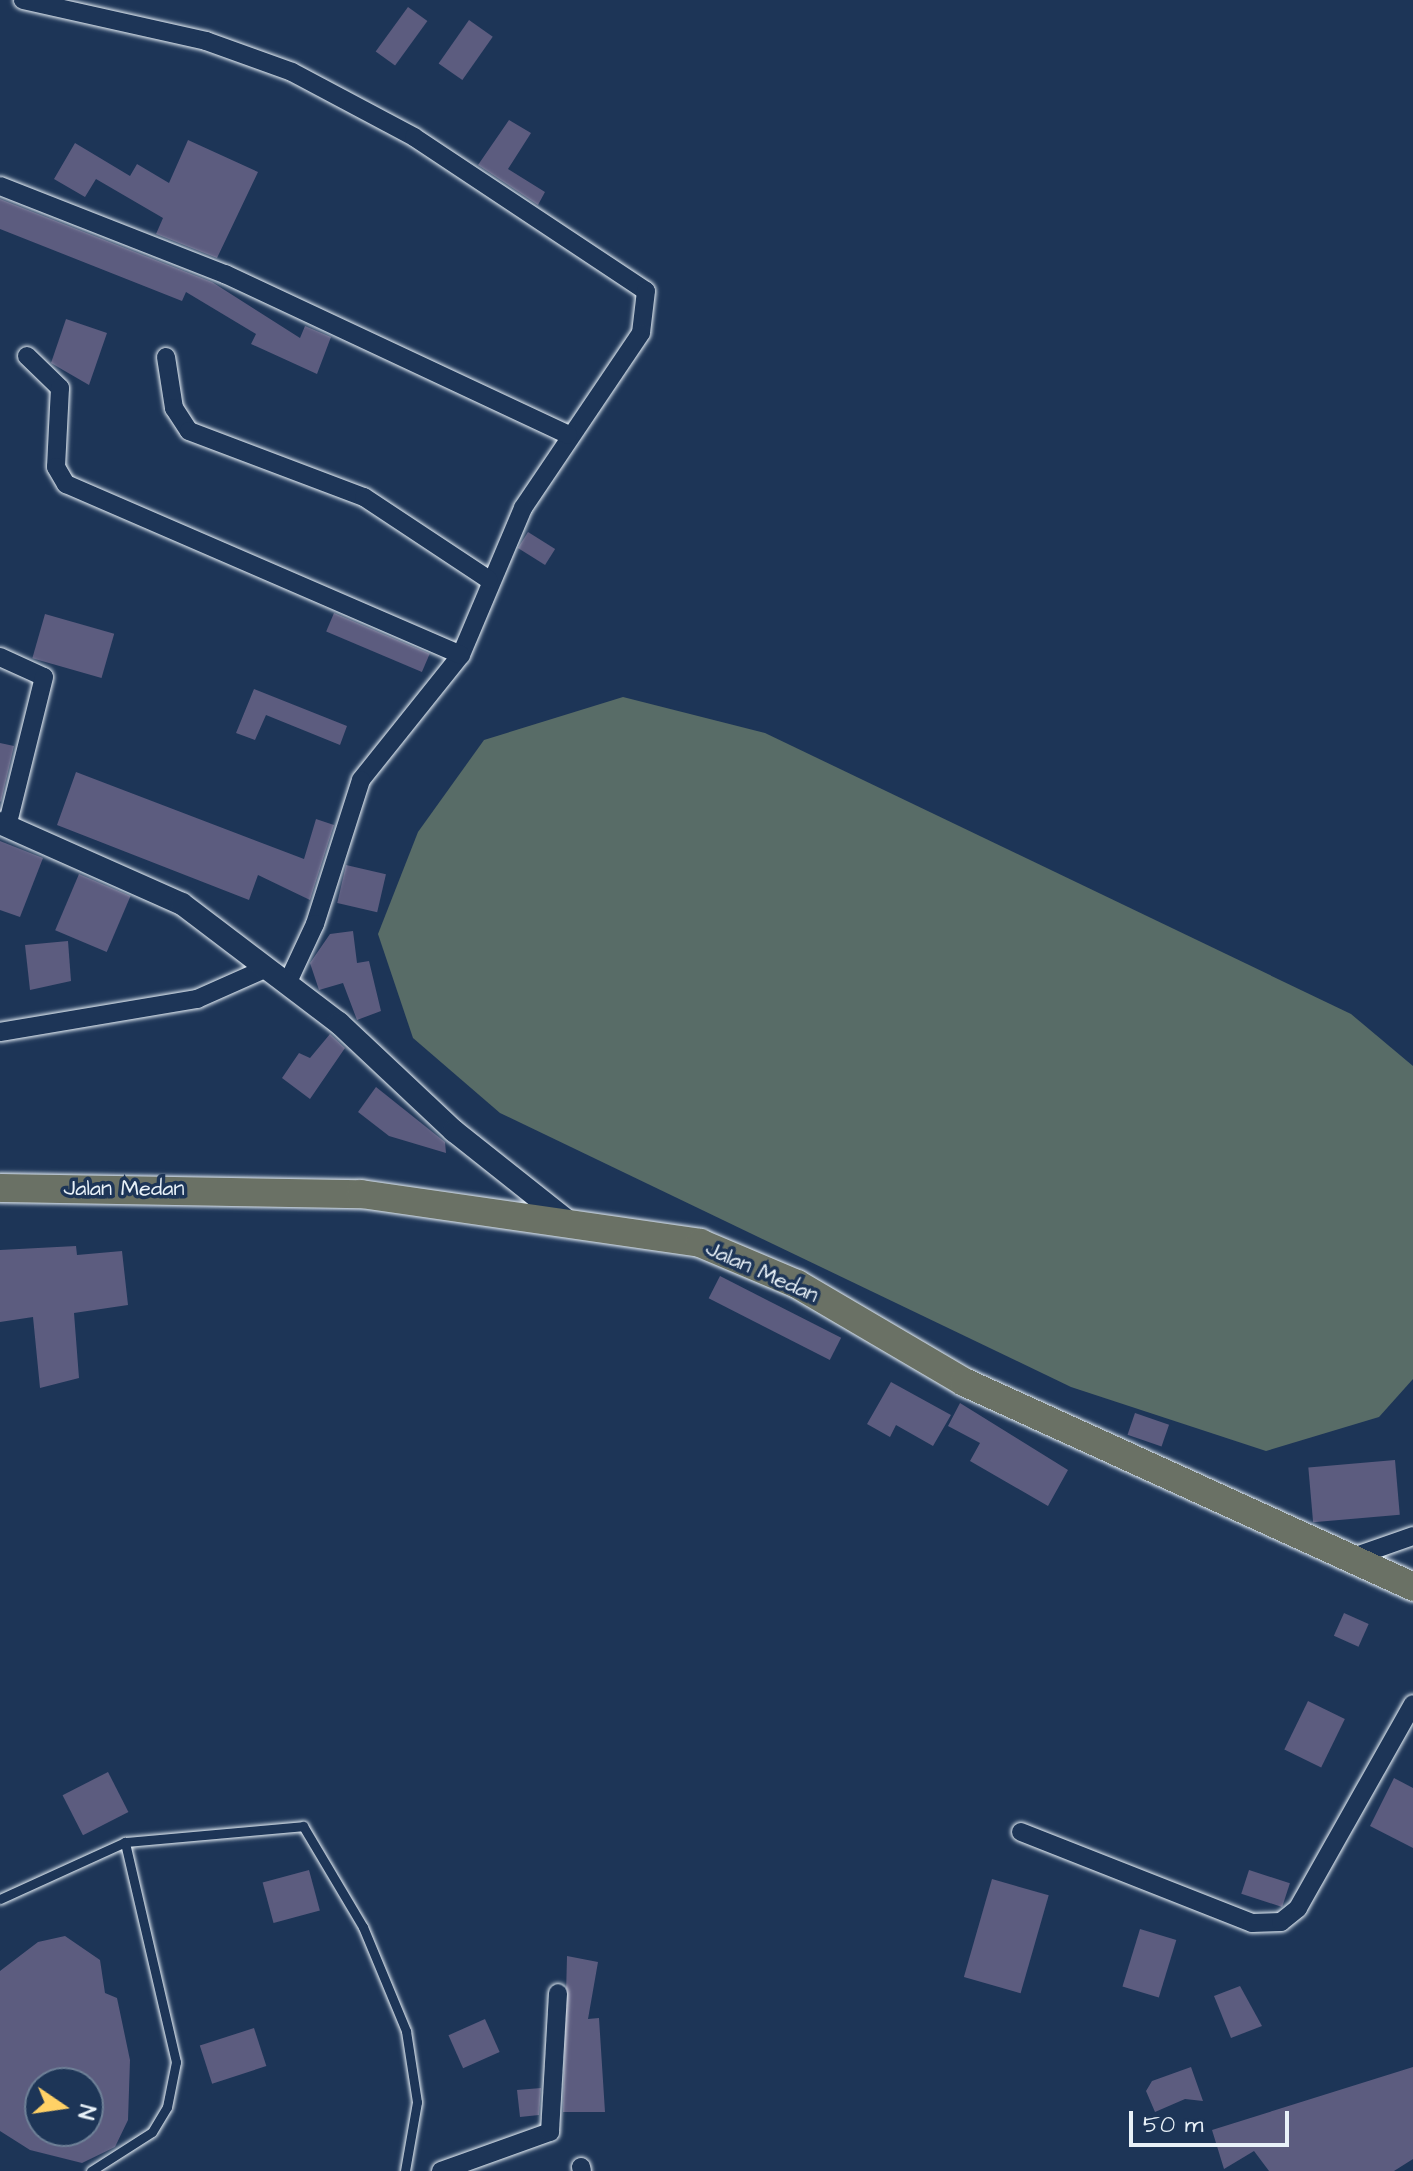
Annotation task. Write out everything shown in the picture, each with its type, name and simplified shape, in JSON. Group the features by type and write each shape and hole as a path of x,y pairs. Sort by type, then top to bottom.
{"main road":[{"name":"Jalan Medan","path":"0,1188 347,1193 565,1219 640,1238 700,1243 797,1284 964,1382 1413,1587"}],"street":[{"path":"23,0 206,41 292,72 414,137 634,278 646,291 648,317 568,435 488,579 461,655 361,780 315,924 288,982"},
{"path":"0,186 225,274 568,435"},
{"path":"27,356 60,388 56,467 66,484 461,655"},
{"path":"166,357 174,408 189,431 364,497 488,579"},
{"path":"0,657 44,677 4,824 166,895 288,982 565,1219"},
{"path":"0,1032 197,999 267,968"},
{"path":"1353,1557 1413,1536"},
{"path":"1021,1832 1252,1923 1281,1922 1298,1908 1413,1704"},
{"path":"441,2171 550,2132 558,1993"}],"lane":[{"path":"0,1899 125,1842 293,1824 310,1833 363,1927 406,2031 417,2102 405,2171"},
{"path":"91,2171 152,2132 167,2107 176,2062 125,1842"}],"green space":[{"path":"623,697 765,733 1351,1014 1413,1066 1413,1379 1379,1417 1266,1451 1071,1387 500,1113 413,1038 378,934 418,832 484,740"}],"building":[{"path":"408,7 427,21 395,66 376,51"},
{"path":"469,20 493,37 462,80 439,63"},
{"path":"509,120 531,133 508,169 545,192 538,205 478,165"},
{"path":"188,140 258,172 217,258 156,234 163,218 96,179 85,197 54,179 75,143 130,176 137,164 169,183"},
{"path":"0,199 212,282 300,338 305,326 331,337 317,374 251,344 256,334 186,292 182,301 0,229"},
{"path":"66,319 107,333 89,385 51,363"},
{"path":"528,532 555,549 545,565 518,548"},
{"path":"334,613 430,654 422,672 326,631"},
{"path":"45,614 114,634 102,678 32,658"},
{"path":"254,689 347,726 340,745 266,715 255,740 236,733"},
{"path":"0,743 14,746 1,802 0,801"},
{"path":"76,772 304,859 316,819 334,825 310,900 258,875 249,900 57,825"},
{"path":"0,841 43,858 20,917 0,910"},
{"path":"346,865 386,874 377,912 337,903"},
{"path":"79,874 131,896 107,952 55,930"},
{"path":"353,931 357,963 369,961 381,1011 357,1020 343,983 319,990 310,963 330,934"},
{"path":"68,941 71,981 30,990 25,945"},
{"path":"330,1034 345,1048 310,1099 282,1078 299,1053 310,1058"},
{"path":"376,1087 445,1142 446,1153 389,1136 358,1112"},
{"path":"76,1246 77,1255 122,1251 128,1305 74,1313 79,1378 40,1388 33,1317 0,1322 0,1250"},
{"path":"720,1276 841,1338 830,1360 709,1298"},
{"path":"891,1382 951,1415 933,1446 896,1425 890,1437 867,1424"},
{"path":"960,1403 1068,1470 1048,1506 970,1461 980,1443 948,1426"},
{"path":"1135,1413 1169,1425 1162,1446 1128,1435"},
{"path":"1395,1460 1400,1515 1313,1522 1308,1468"},
{"path":"1344,1613 1369,1624 1358,1647 1334,1636"},
{"path":"1308,1701 1345,1719 1321,1768 1284,1750"},
{"path":"108,1772 128,1812 83,1835 63,1795"},
{"path":"1394,1778 1413,1788 1413,1848 1370,1826"},
{"path":"309,1870 320,1911 274,1923 263,1882"},
{"path":"1249,1870 1290,1883 1282,1907 1241,1894"},
{"path":"992,1879 1049,1895 1021,1993 964,1977"},
{"path":"1140,1929 1176,1940 1159,1997 1122,1986"},
{"path":"65,1936 100,1960 105,1993 117,1998 130,2060 128,2120 115,2147 82,2163 25,2147 104,2147 104,2067 24,2067 24,2146 0,2131 0,1971 38,1942"},
{"path":"567,1956 598,1962 588,2019 599,2018 605,2112 563,2112"},
{"path":"1240,1986 1262,2026 1231,2038 1214,1996"},
{"path":"485,2019 500,2052 463,2068 448,2035"},
{"path":"254,2028 266,2066 212,2084 200,2046"},
{"path":"1191,2067 1203,2101 1185,2099 1155,2112 1146,2091 1152,2081"},
{"path":"1413,2067 1413,2159 1394,2171 1269,2171 1254,2151 1224,2169 1212,2130"},
{"path":"541,2088 539,2115 520,2117 517,2090"}]}
